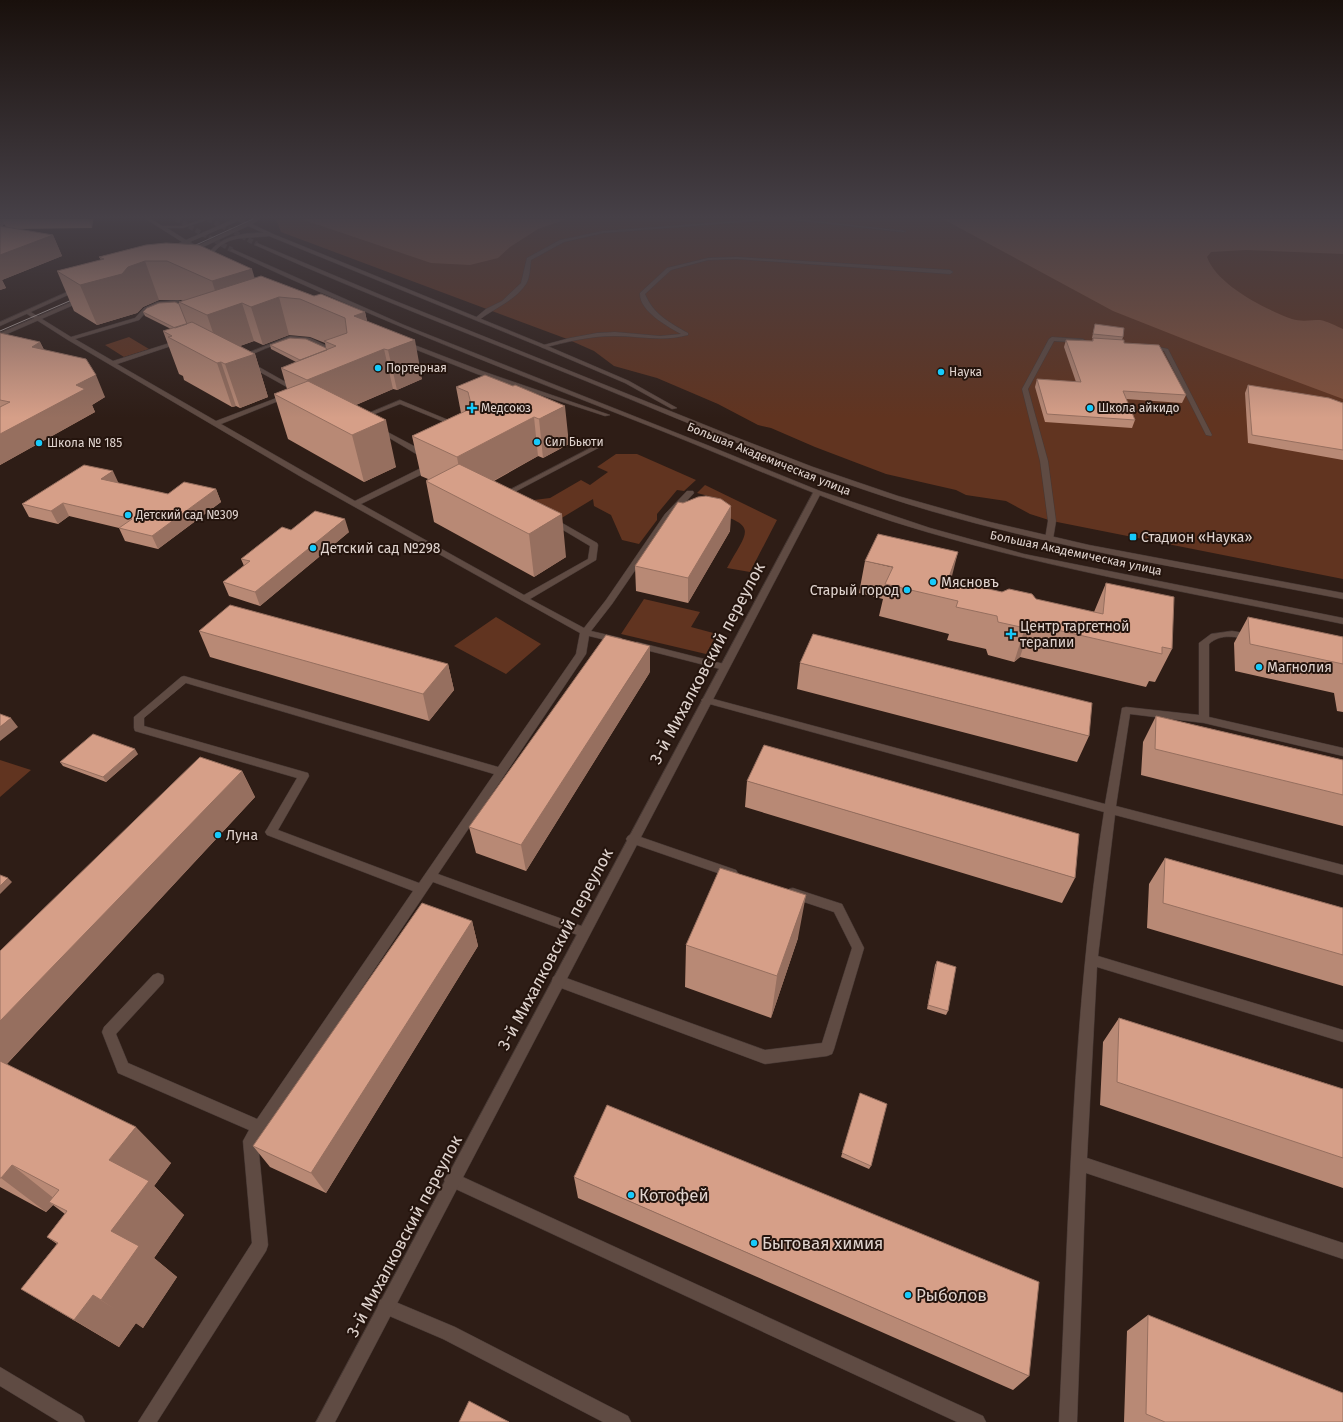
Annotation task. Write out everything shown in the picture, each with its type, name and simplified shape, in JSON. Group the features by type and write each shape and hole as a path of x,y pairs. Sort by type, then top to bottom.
{"main road":[{"name":"Большая Академическая улица","path":"309,285 402,326 705,446 816,493 927,530 1023,556 1343,621"},
{"name":"Большая Академическая улица","path":"354,285 830,476 935,510 1049,539 1343,596"},
{"path":"395,285 627,382 712,429"},
{"path":"477,319 488,310 504,302 522,285"},
{"path":"542,346 577,337 614,334 675,338 686,334 659,320 645,304 642,294 651,285"},
{"path":"0,324 86,286"},
{"path":"0,335 86,298"},
{"path":"70,339 137,319 146,309 159,303 178,302 198,312"},
{"path":"27,312 70,339 355,504 585,632 724,667"},
{"path":"298,391 238,358 290,338 308,339 344,356"},
{"path":"113,363 187,339"},
{"path":"1049,539 1052,521 1044,461 1025,389 1052,339 1091,341"},
{"path":"395,340 484,374 705,446"},
{"path":"1138,345 1154,346 1166,350 1208,435"},
{"path":"216,423 305,388"},
{"path":"355,504 438,463 360,418 400,402 464,428"},
{"path":"516,502 504,495 600,445"},
{"path":"146,1422 260,1245 250,1141 581,654 585,632 609,602 668,516 690,493"},
{"name":"3-й Михалковский переулок","path":"325,1422 816,493"},
{"path":"524,599 592,560 594,545 541,516"},
{"path":"1204,719 1204,644 1209,638 1219,634 1234,634 1258,639"},
{"path":"421,889 271,832 304,776 140,728 139,717 184,679 500,772"},
{"path":"706,700 1109,809 1343,870"},
{"path":"1068,1422 1083,1077 1092,960 1109,809 1126,710 1204,719 1343,752"},
{"path":"202,761 213,750"},
{"path":"632,839 743,876"},
{"path":"430,876 583,932"},
{"path":"558,981 765,1057 827,1049 858,948 838,908 780,888"},
{"path":"1092,960 1343,1036"},
{"path":"158,979 109,1032 123,1068 259,1127"},
{"path":"1080,1163 1343,1251"},
{"path":"452,1180 977,1422"},
{"path":"386,1306 449,1333 622,1422"},
{"path":"0,1376 76,1422"}],"shaded area":[{"name":"Наука","path":"424,285 1343,285 1343,579 1052,521 1030,514 1006,501 966,495 956,490 886,474 815,447 771,428 758,425 718,404 657,378 614,366 594,351 567,339"},
{"path":"1066,285 1230,285 1243,295 1292,319 1302,321 1320,320 1329,322 1343,329 1343,399 1204,347 1113,311"},
{"path":"129,337 149,349 124,357 105,345"},
{"path":"616,454 637,454 696,480 684,491 677,490 657,514 657,520 639,544 622,540 611,515 594,506 593,499 560,519 526,501 550,498 581,480 590,485 608,472 597,467"},
{"path":"705,485 777,520 750,572 727,568 744,537 745,531 743,526 737,521 711,512 720,499 697,493"},
{"path":"644,599 700,612 691,627 717,634 706,654 621,634"},
{"path":"496,617 541,644 506,674 454,646"},
{"path":"0,760 31,770 0,797"}],"building":[{"path":"231,285 286,285 314,296 321,294 365,312 354,316 415,340 388,350 384,349 307,380 281,368 336,346 324,341 347,333 345,318 300,299 279,297 251,307 242,303 207,315 179,302"},
{"path":"175,302 179,304 187,324 175,328 143,312 147,308 159,303"},
{"path":"192,322 255,354 225,364 221,362 217,363 168,337 172,336 163,331"},
{"path":"1095,324 1124,328 1123,337 1093,334"},
{"path":"0,333 40,342 32,347 86,359 96,375 76,385 85,389 0,434 0,407 10,402 0,400"},
{"path":"290,338 306,339 326,348 327,350 300,360 270,345"},
{"path":"1093,338 1124,340 1124,343 1159,345 1186,395 1123,391 1135,420 1047,414 1037,379 1081,382 1066,340 1093,341"},
{"path":"485,375 513,386 515,385 565,406 539,419 534,417 457,457 412,436 472,408 468,392 456,387"},
{"path":"308,381 386,420 352,435 274,394"},
{"path":"1248,385 1329,398 1343,403 1343,450 1252,435"},
{"path":"459,464 562,514 529,534 426,481"},
{"path":"84,465 113,471 101,479 168,494 184,482 216,489 152,536 119,528 132,519 63,503 51,511 22,504"},
{"path":"706,496 721,499 731,506 688,578 635,566 678,502 683,503 698,497"},
{"path":"315,511 345,519 255,592 223,582 250,561 241,559 282,527 291,530"},
{"path":"878,534 958,552 948,580 1002,592 1009,589 1032,594 1036,599 1103,614 1106,583 1174,597 1172,649 1162,647 1162,654 1031,624 1025,628 998,622 997,616 956,607 958,601 885,584 893,567 865,561"},
{"path":"230,605 448,664 423,694 199,631"},
{"path":"1248,617 1343,637 1343,664 1250,644"},
{"path":"813,634 1092,703 1089,736 800,663"},
{"path":"606,635 650,646 521,845 469,827"},
{"path":"0,714 11,718 0,727"},
{"path":"1156,716 1343,760 1343,795 1155,749"},
{"path":"93,734 135,749 103,777 60,762"},
{"path":"764,745 1079,834 1075,878 747,781"},
{"path":"200,757 242,771 0,1021 0,951"},
{"path":"1165,858 1343,908 1343,955 1163,903"},
{"path":"720,868 806,895 777,976 686,945"},
{"path":"0,875 8,878 0,886"},
{"path":"422,903 472,921 311,1173 253,1146"},
{"path":"937,961 956,967 948,1011 928,1005"},
{"path":"1119,1018 1343,1089 1343,1158 1117,1082"},
{"path":"0,1061 136,1127 109,1160 149,1181 111,1231 139,1246 101,1300 93,1295 74,1320 21,1289 58,1243 47,1237 67,1211 49,1202 59,1190 12,1165 0,1178"},
{"path":"860,1093 887,1104 871,1166 842,1153"},
{"path":"607,1105 1039,1282 1029,1376 574,1177"},
{"path":"1148,1315 1343,1393 1343,1422 1165,1422 1146,1414"},
{"path":"469,1401 509,1422 459,1422"}],"tram line":[{"path":"0,331 81,296"}],"place":[{"name":"Портерная","path":"378,368"},
{"name":"Наука","path":"941,372"},
{"name":"Медсоюз","path":"472,408"},
{"name":"Школа айкидо","path":"1090,408"},
{"name":"Сил Бьюти","path":"537,442"},
{"name":"Школа № 185","path":"39,443"},
{"name":"Детский сад №309","path":"128,515"},
{"name":"Стадион «Наука»","path":"1133,537"},
{"name":"Детский сад №298","path":"313,548"},
{"name":"Мясновъ","path":"933,582"},
{"name":"Старый город","path":"907,590"},
{"name":"Центр таргетной терапии","path":"1011,634"},
{"name":"Магнолия","path":"1259,667"},
{"name":"Луна","path":"218,835"},
{"name":"Котофей","path":"631,1195"},
{"name":"Бытовая химия","path":"754,1243"},
{"name":"Рыболов","path":"908,1295"}]}
